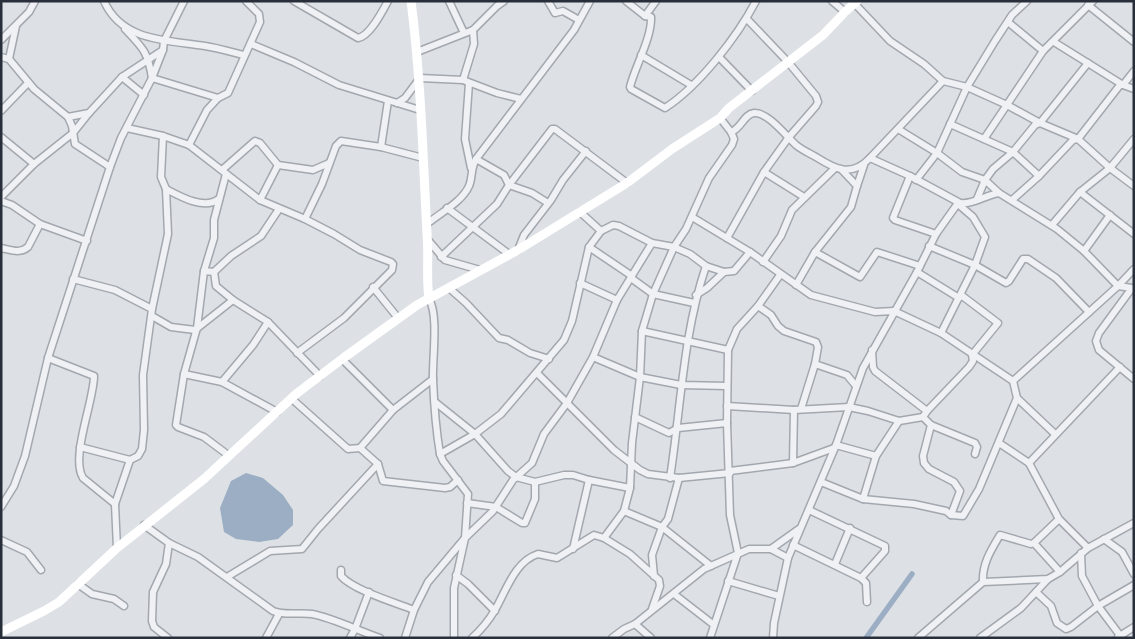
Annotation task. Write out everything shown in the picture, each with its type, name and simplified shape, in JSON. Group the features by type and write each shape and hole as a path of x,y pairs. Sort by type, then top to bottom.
{"street":[{"path":"1,40 30,12 35,1"},
{"path":"104,1 109,12 138,43 149,59 152,78"},
{"path":"1,507 14,486 27,450 48,358 110,168 126,128 152,78 163,50 164,41 184,1"},
{"path":"189,145 207,110 218,98 228,93 250,44 260,17 256,10 246,1"},
{"path":"294,1 358,38 363,37 377,21 388,1"},
{"path":"449,1 464,33"},
{"path":"417,52 473,30 495,4 504,1"},
{"path":"548,1 555,13 563,11 579,20"},
{"path":"471,168 574,30 590,1"},
{"path":"626,1 645,16 651,17 630,86 631,89 664,108 691,85 719,56 747,20 756,1"},
{"path":"645,16 656,1"},
{"path":"832,1 845,12"},
{"path":"936,234 893,218 913,178 937,153 967,87 1012,16 1027,1"},
{"path":"414,2 420,78 429,300 432,304 434,321 433,379 440,454 443,461 468,494 465,538 454,588 454,638"},
{"path":"4,638 1,632 54,605 144,525 204,479 276,412 342,359 417,305 518,250 627,183 672,149 720,118 729,108 823,35 856,2 890,41 924,64 943,81 967,87 1007,105 1040,123 1078,139 1110,168 1134,186"},
{"path":"984,139 1043,51 1054,42 1090,3 1134,42"},
{"path":"727,238 764,172 818,102 816,96 788,62 747,20"},
{"path":"1008,22 1043,51"},
{"path":"120,24 133,32 164,41 207,46 244,55"},
{"path":"9,59 16,25"},
{"path":"427,224 466,192 471,182 471,168 465,139 466,81 474,44 473,30"},
{"path":"1054,42 1123,86 1134,89"},
{"path":"250,44 294,62 339,85 420,110"},
{"path":"1,197 34,164 73,133 88,113 122,77 163,50"},
{"path":"641,55 691,85"},
{"path":"719,56 752,91"},
{"path":"1,57 9,59 28,83 68,117 72,126 75,144 110,168"},
{"path":"977,199 985,180 996,165 1013,152 1035,125 1040,123 1088,63"},
{"path":"1012,200 1039,176 1073,140 1078,139 1120,85 1123,86 1134,71"},
{"path":"122,77 144,95"},
{"path":"152,78 218,98"},
{"path":"420,78 466,81 496,93 521,99"},
{"path":"397,103 406,98 420,78"},
{"path":"796,285 816,252 851,206 864,165 943,81"},
{"path":"1,111 28,83"},
{"path":"381,147 388,101"},
{"path":"68,117 88,113"},
{"path":"731,132 739,128 750,115 757,114 776,124 799,148 838,168 848,170 864,165"},
{"path":"604,538 624,511 630,488 630,464 640,377 642,331 653,294 674,247 684,234 709,178 732,145 734,139 720,118"},
{"path":"950,124 1013,152 1039,176"},
{"path":"126,128 163,136 189,145 260,200 305,218 360,250 393,264 392,270 344,318 297,353"},
{"path":"441,257 497,204 509,185 552,129 558,131 586,151 627,183"},
{"path":"898,129 937,153 962,172 985,180 1000,193 1052,225 1084,251 1118,286 1133,289 1099,333 1096,341 1099,350 1134,379"},
{"path":"80,447 130,460 138,456 142,449 144,430 143,375 152,312 168,234 166,189 161,177 163,136"},
{"path":"1,137 34,164"},
{"path":"1052,225 1080,192 1110,168 1134,139"},
{"path":"228,455 204,437 177,426 176,421 184,374 197,328 204,271 214,238 214,220 224,172 255,141 260,143 278,165 313,170 329,163"},
{"path":"305,218 322,184 336,146 341,141 381,147 423,158"},
{"path":"518,250 524,235 586,151"},
{"path":"870,158 913,178 959,203 973,217 985,237 975,264 941,333"},
{"path":"476,159 504,176 509,185 532,193 548,203"},
{"path":"260,200 278,165"},
{"path":"838,168 856,186"},
{"path":"763,262 781,236 792,210 804,197 838,168"},
{"path":"764,172 804,197"},
{"path":"166,189 190,201 214,203 219,199"},
{"path":"1080,192 1134,234"},
{"path":"959,203 968,204 977,199 1000,193"},
{"path":"1,201 12,205 40,224 86,241"},
{"path":"773,638 779,596 788,558 821,482 856,386 872,350 919,269 929,246 959,203"},
{"path":"447,208 509,254"},
{"path":"214,272 230,256 261,236 279,209"},
{"path":"580,212 601,231"},
{"path":"1084,251 1110,215"},
{"path":"692,217 750,252 780,275 814,296 875,312 894,311 941,333 1013,380 1017,398 1055,434"},
{"path":"1,248 20,251 26,249 40,224"},
{"path":"440,454 475,434 507,408 564,340 576,304 589,247 601,231 613,224 619,226 652,243 674,247 690,254 706,266 724,272 736,270 750,252"},
{"path":"428,240 441,257 451,263 480,270"},
{"path":"405,638 414,610 428,582 465,538 496,507 516,477 532,464 544,434 567,403 593,356 617,300 652,243"},
{"path":"929,246 975,264 1008,282 1023,260 1028,259 1056,278 1090,312"},
{"path":"589,247 653,294 694,303"},
{"path":"727,406 794,410 849,407 899,420 925,414 969,367 973,361 972,355 998,322 919,269 877,252 860,277 816,252"},
{"path":"670,478 678,428 681,385 694,303 706,266"},
{"path":"1013,380 1090,312 1134,269"},
{"path":"204,271 214,272"},
{"path":"214,272 216,286 232,300 268,322 320,376"},
{"path":"696,294 707,288 724,272"},
{"path":"710,638 738,553 731,520 727,422 728,350 737,329 758,306 780,275"},
{"path":"73,279 115,290 152,312 171,327 195,330 232,300"},
{"path":"580,284 617,300"},
{"path":"373,287 398,318"},
{"path":"449,288 499,338 508,340 530,353 549,359"},
{"path":"758,306 771,315 778,326 784,331 816,342 818,346 801,409"},
{"path":"875,312 887,322"},
{"path":"222,382 249,350 268,322"},
{"path":"642,331 728,350"},
{"path":"872,350 873,367 875,370 925,414 931,425 975,443 977,447 975,454"},
{"path":"593,356 640,377 681,385 727,386"},
{"path":"48,358 94,376 80,447 81,476 115,504"},
{"path":"342,359 394,410"},
{"path":"814,364 848,375 856,386"},
{"path":"1029,463 1120,367"},
{"path":"537,373 630,464 648,474 679,478 793,463 835,446 876,456"},
{"path":"184,374 222,382 276,412"},
{"path":"292,399 348,449 360,448 394,410 433,379"},
{"path":"821,482 863,499 914,504 946,511 951,515 963,515 980,489 1017,398"},
{"path":"435,402 475,434 508,471 516,477 535,482 564,475 573,475 630,488"},
{"path":"793,463 794,410"},
{"path":"635,418 669,433 678,428 727,422"},
{"path":"863,499 876,456 899,420"},
{"path":"931,425 923,460 926,467 951,479 960,490 951,515"},
{"path":"999,443 1029,463 1059,518 1088,548"},
{"path":"360,448 378,464 383,481 445,488 450,487 458,480"},
{"path":"117,548 115,504 130,460"},
{"path":"226,577 270,551 302,549 378,464"},
{"path":"654,576 652,555 662,527 668,518 679,478"},
{"path":"573,549 589,480"},
{"path":"467,503 496,507 525,523 535,499 535,482"},
{"path":"809,510 884,545 886,548 861,578"},
{"path":"624,511 662,527 712,566"},
{"path":"983,582 982,574 987,558 1000,535 1034,543 1059,518"},
{"path":"980,638 1015,614 1048,579 1060,572 1081,553 1134,523"},
{"path":"144,525 169,543 198,557 268,609 280,614 310,614 380,638"},
{"path":"771,549 801,527"},
{"path":"835,564 850,528"},
{"path":"472,638 495,611 515,572 527,560 538,554 557,558 594,536 604,538 627,552 660,583 652,609"},
{"path":"1104,539 1122,552 1134,574"},
{"path":"1,540 27,552 41,570"},
{"path":"168,638 154,627 152,621 153,592 166,564 169,543"},
{"path":"1034,543 1060,572"},
{"path":"793,545 861,578 866,583 867,602"},
{"path":"612,638 635,624 704,569 738,553 754,549 771,549 788,558"},
{"path":"1081,553 1081,574 1098,606 1120,637 1134,627"},
{"path":"341,570 343,578 369,592 414,610"},
{"path":"456,575 468,584 495,611"},
{"path":"918,638 983,582 1048,579"},
{"path":"728,582 779,596"},
{"path":"78,584 92,594 114,599 124,606"},
{"path":"1036,592 1051,606 1057,623 1066,629 1098,606 1134,585"},
{"path":"350,638 369,592"},
{"path":"674,594 714,625"},
{"path":"266,638 280,614"},
{"path":"635,624 652,638"}],"water":[{"path":"246,473 263,478 283,495 293,510 293,525 278,539 259,542 236,539 224,532 220,508 231,481"}],"waterway":[{"path":"866,638 912,574"}]}
